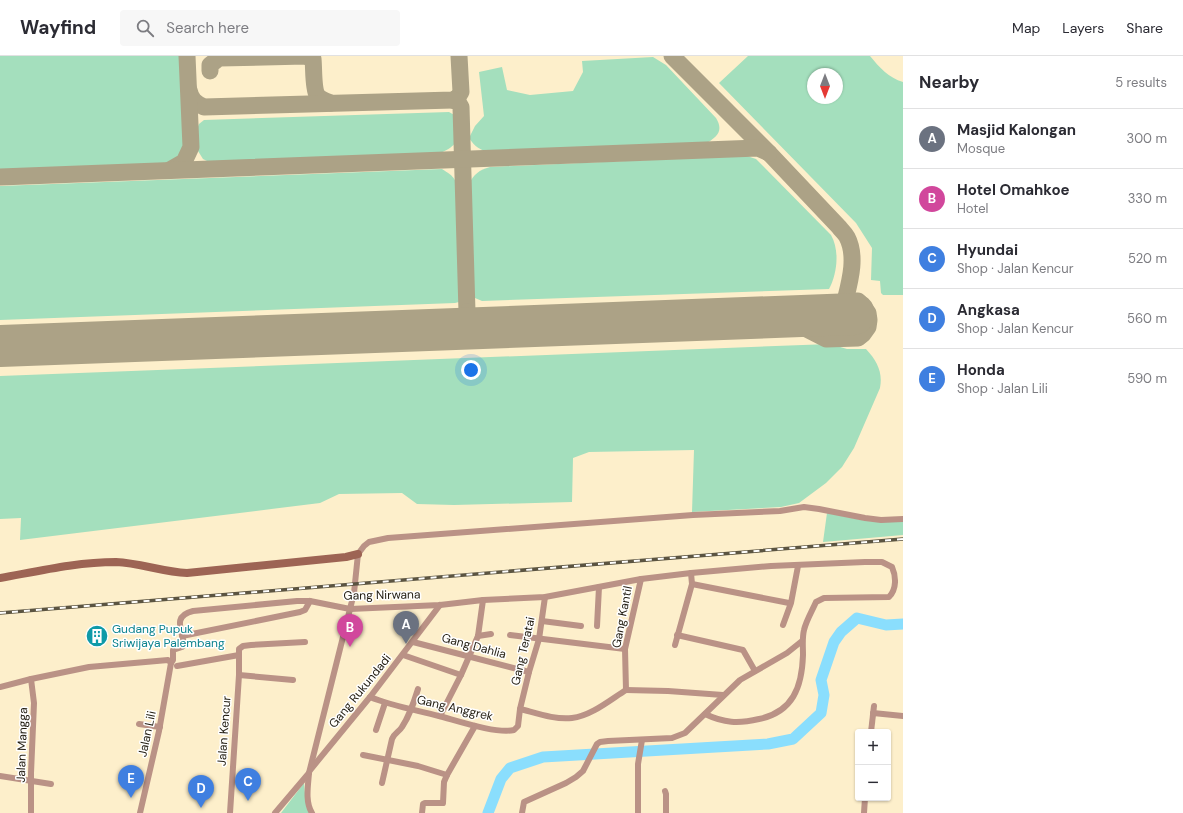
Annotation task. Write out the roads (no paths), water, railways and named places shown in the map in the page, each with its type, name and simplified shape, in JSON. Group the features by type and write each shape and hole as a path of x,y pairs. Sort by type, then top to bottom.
{"street":[{"path":"312,813 308,798 309,772 350,609 355,584 358,554 364,546 370,542 388,538 693,515 780,511 804,507 865,518 903,519"},
{"path":"0,578 48,568 83,563 118,562 136,564 174,573 194,573 346,558 358,554"},
{"name":"Gang Nirwana","path":"182,636 180,623 182,616 193,611 271,603 310,601 350,609 440,605 483,600 545,597 641,579 771,566 882,562 892,567 895,575 894,588 889,597 824,598 816,602 803,631 802,641"},
{"path":"783,626 790,603 798,566"},
{"path":"675,645 692,584 691,573"},
{"name":"Gang Kantil","path":"626,690 625,649 641,579"},
{"path":"692,584 789,604"},
{"path":"597,626 599,587"},
{"name":"Gang Teratai","path":"520,709 539,639 545,597"},
{"path":"440,716 461,675 478,636 483,600"},
{"path":"172,663 173,650 183,645 182,636 300,612 305,610 310,601"},
{"name":"Gang Rukundadi","path":"275,813 370,697 440,605"},
{"path":"542,621 580,626"},
{"path":"478,636 491,634"},
{"path":"510,635 625,649"},
{"path":"677,635 743,650 755,671"},
{"path":"522,813 524,802 566,783 583,771 597,744 600,742 672,738 684,733 740,680 786,653 802,641"},
{"path":"705,714 729,722 746,722 767,718 784,709 790,703 798,686 802,667 802,641"},
{"path":"0,687 89,667 172,663 239,655 239,649 243,646 305,642"},
{"name":"Gang Dahlia","path":"413,642 529,672"},
{"name":"Jalan Kencur","path":"230,813 239,655"},
{"path":"402,655 461,675"},
{"name":"Jalan Lili","path":"140,813 160,727 172,663"},
{"path":"239,675 293,680"},
{"name":"Jalan Mangga","path":"31,679 34,703 31,813"},
{"path":"382,783 394,736 400,730 412,709 418,689"},
{"path":"520,709 561,718 573,718 598,708 626,690 723,695"},
{"name":"Gang Anggrek","path":"370,697 385,703 475,726 508,731 514,730 518,726 520,709"},
{"path":"376,730 385,703"},
{"path":"871,729 874,706"},
{"path":"873,713 903,716"},
{"path":"139,724 160,727"},
{"path":"422,813 423,804 425,803 443,803 444,782 475,726"},
{"path":"638,813 638,764 642,740"},
{"path":"362,755 418,766 447,775"},
{"path":"0,776 51,784"},
{"path":"665,791 666,813"},
{"path":"864,813 865,801"}],"waterway":[{"path":"488,813 501,779 510,768 543,757 768,744 793,739 821,713 824,695 821,680 834,642 841,632 857,618 886,625 903,624"}],"railway":[{"path":"0,613 903,539"}],"place":[{"name":"Gudang Pupuk Sriwijaya Palembang","path":"97,636"},
{"name":"Masjid Kalongan","path":"406,644"},
{"name":"Hotel Omahkoe","path":"350,647"},
{"name":"Honda","path":"131,798"},
{"name":"Hyundai","path":"248,801"},
{"name":"Angkasa","path":"201,808"}]}
